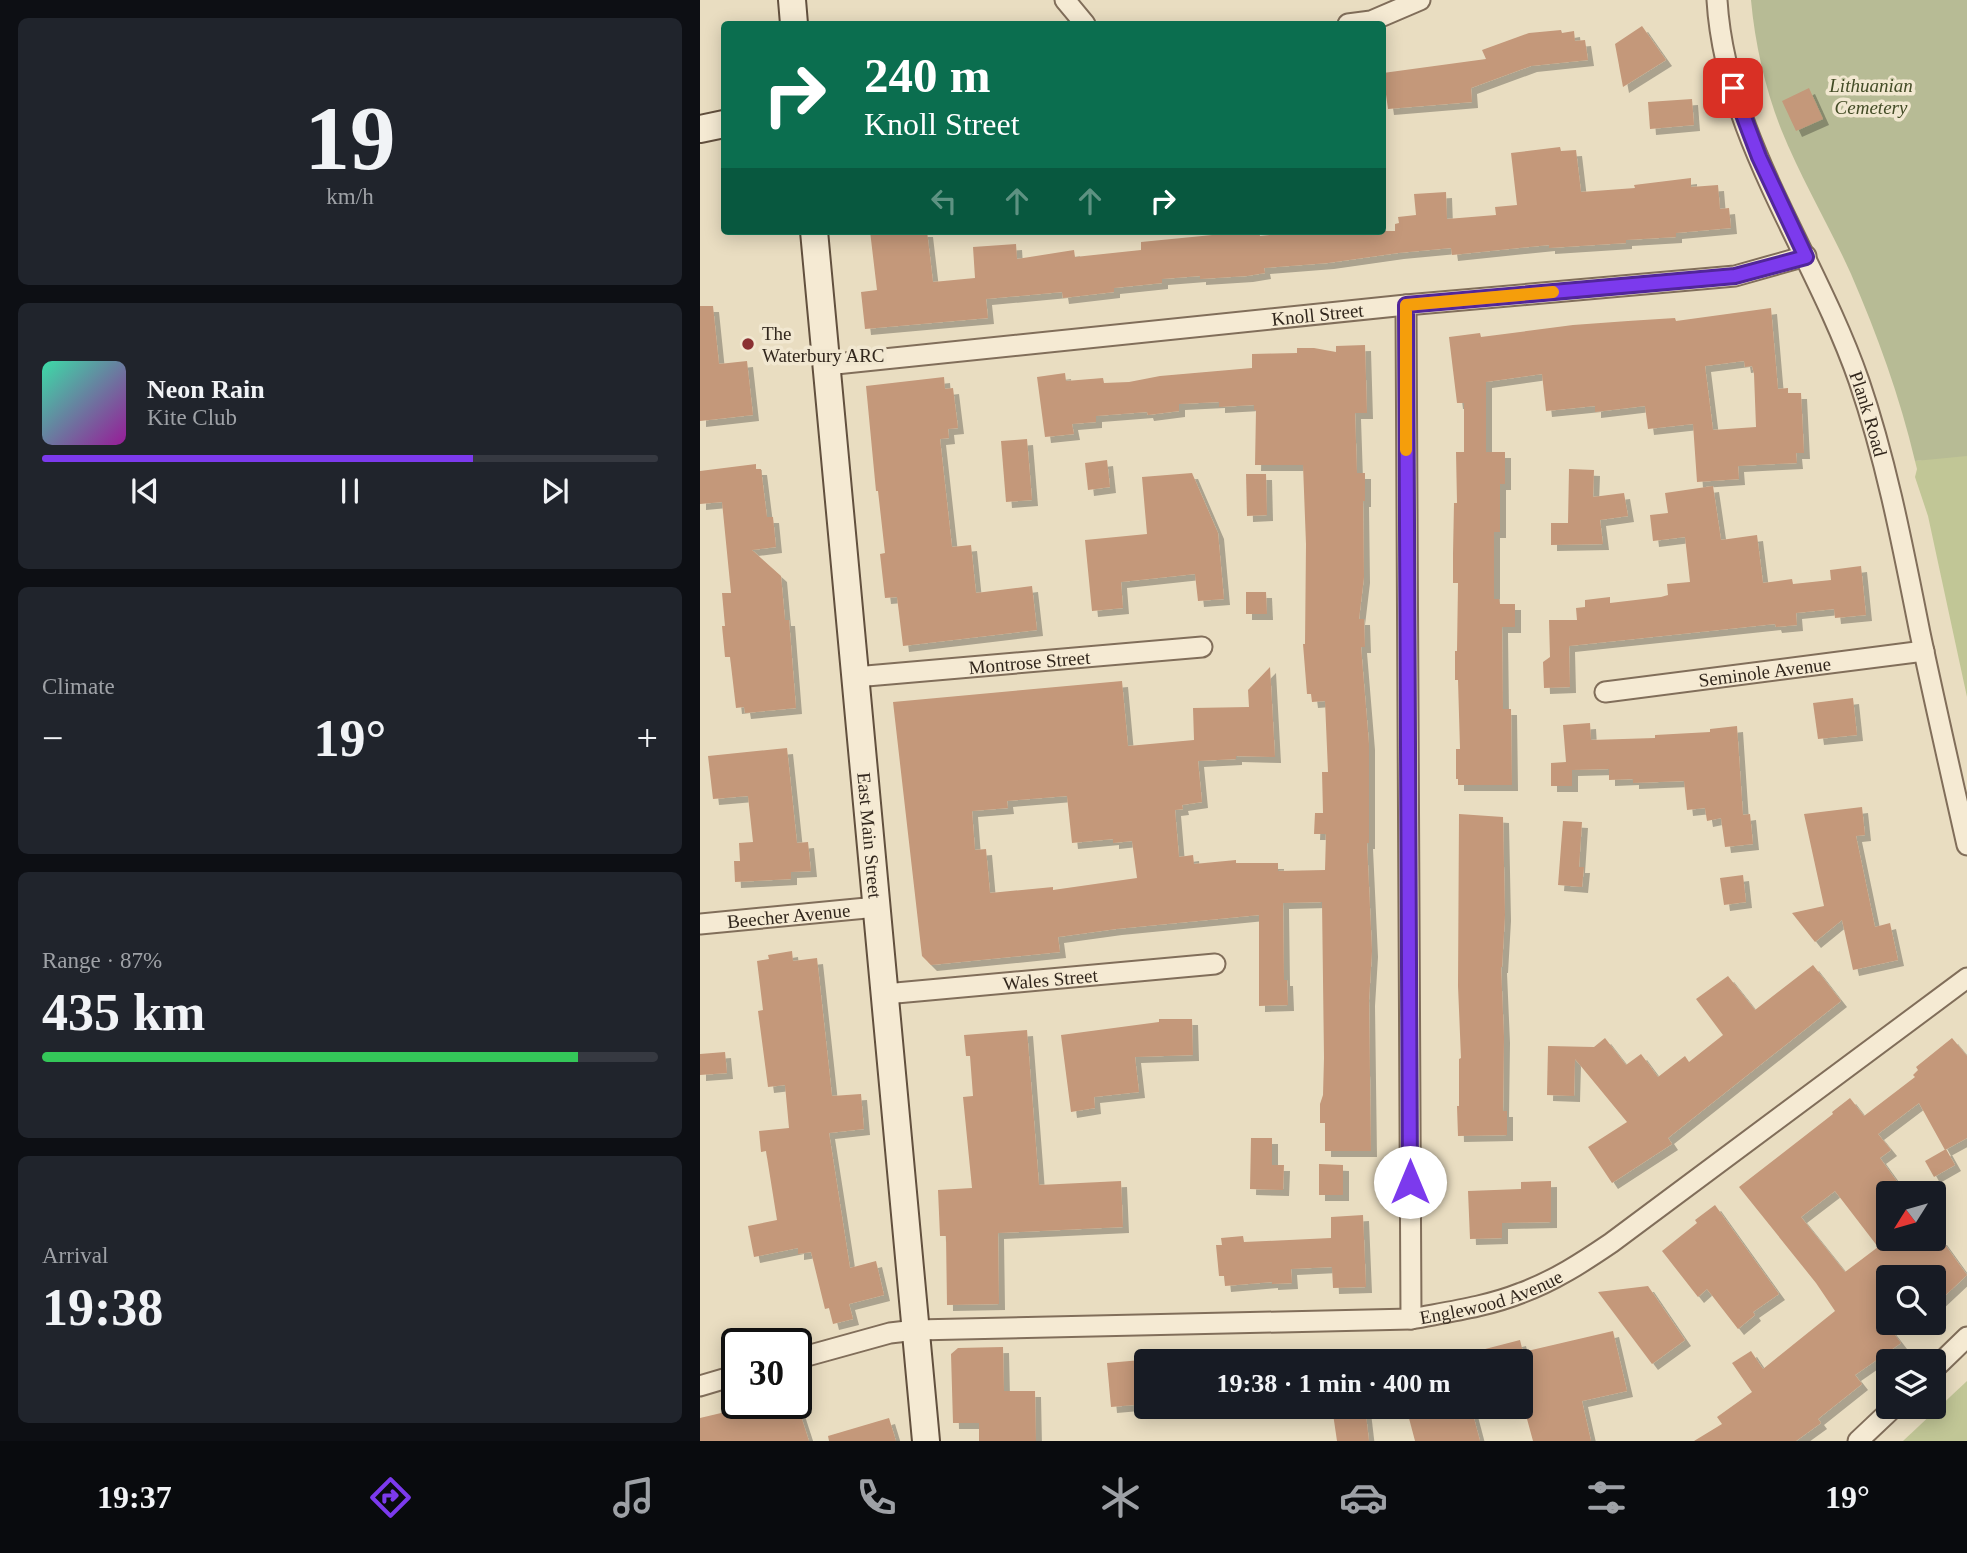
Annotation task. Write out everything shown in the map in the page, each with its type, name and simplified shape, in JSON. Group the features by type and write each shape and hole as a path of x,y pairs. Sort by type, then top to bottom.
{"main road":[{"path":"792,0 794,21"},
{"path":"700,129 721,125"},
{"name":"East Main Street","path":"814,235 926,1441"}],"street":[{"path":"1065,0 1082,21"},
{"path":"1371,21 1420,0"},
{"name":"Plank Road","path":"1717,0 1726,61 1741,114 1845,344 1870,413 1889,485 1967,845"},
{"name":"Knoll Street","path":"826,365 1406,305 1735,276 1806,257"},
{"path":"1406,305 1410,1319"},
{"name":"Montrose Street","path":"855,677 1202,647"},
{"name":"Seminole Avenue","path":"1605,692 1924,651"},
{"name":"Beecher Avenue","path":"700,924 877,907"},
{"name":"Wales Street","path":"885,994 1215,964"},
{"name":"Englewood Avenue","path":"812,1355 890,1333 916,1330 1410,1319 1480,1305 1521,1293 1570,1270 1611,1243 1967,978"},
{"path":"1946,1357 1967,1337"},
{"path":"700,1385 721,1379"},
{"path":"1858,1441 1881,1419"}],"green space":[{"name":"Lithuanian Cemetery","path":"1751,0 1967,0 1967,456 1915,461 1895,390 1870,320 1775,113 1762,66"},
{"path":"1967,438 1967,697 1928,516 1915,477 1915,461"},
{"path":"1967,1381 1967,1441 1903,1441 1926,1419 1946,1419 1946,1401"}],"building":[{"path":"1642,26 1666,60 1623,87 1615,44"},
{"path":"1574,31 1575,41 1585,40 1588,60 1531,66 1471,88 1472,102 1388,109 1386,73 1486,59 1482,50 1529,33"},
{"path":"1809,88 1823,119 1796,131 1782,101"},
{"path":"1692,99 1694,125 1650,129 1648,102"},
{"path":"1560,147 1561,151 1576,150 1581,192 1635,188 1634,185 1691,178 1691,187 1718,185 1720,209 1729,208 1731,228 1676,233 1676,237 1626,240 1626,243 1549,248 1549,245 1452,255 1451,248 1398,253 1328,263 1264,268 1265,273 1247,276 1162,279 1162,283 1114,288 1114,292 1063,298 1062,292 986,299 988,318 865,329 861,292 877,290 870,235 927,235 933,282 975,278 973,247 1016,244 1017,259 1074,250 1075,257 1141,250 1141,242 1212,235 1386,235 1386,231 1395,231 1395,224 1399,223 1398,217 1416,215 1414,194 1446,192 1447,219 1496,215 1495,207 1517,205 1511,153"},
{"path":"700,306 713,306 719,364 747,361 753,415 700,421"},
{"path":"1771,308 1778,389 1788,388 1788,393 1801,393 1804,453 1796,453 1797,463 1738,466 1739,479 1697,482 1693,424 1648,429 1645,406 1595,412 1595,406 1546,411 1542,374 1486,382 1486,452 1505,452 1505,484 1500,484 1500,532 1494,532 1494,599 1499,599 1500,604 1515,604 1515,627 1502,627 1503,709 1511,709 1512,785 1458,785 1456,749 1460,749 1455,651 1458,583 1453,583 1453,554 1454,503 1457,503 1456,452 1464,452 1464,403 1457,403 1449,337 1480,333 1481,337 1628,321 1675,318 1676,321","holes":["1744,361 1745,367 1752,366 1754,374 1756,427 1713,430 1705,366"]},
{"path":"1365,345 1367,413 1355,413 1357,473 1365,473 1364,577 1359,619 1364,619 1365,647 1361,647 1369,744 1367,843 1372,951 1369,1000 1371,1151 1325,1151 1325,1123 1320,1123 1324,1058 1322,902 1283,903 1284,980 1287,980 1288,1005 1259,1006 1259,915 1058,937 1060,952 931,965 922,956 893,702 1122,681 1128,746 1194,740 1193,708 1249,707 1248,690 1270,667 1275,757 1236,756 1236,759 1198,761 1202,802 1182,805 1183,809 1175,810 1179,857 1193,855 1194,864 1236,860 1236,863 1278,863 1278,871 1325,870 1326,834 1314,834 1315,813 1323,813 1322,772 1328,772 1325,701 1312,702 1311,694 1307,694 1303,644 1306,544 1303,465 1255,465 1254,405 1219,407 1219,402 1179,404 1179,411 1148,415 1147,412 1096,416 1096,422 1072,424 1074,434 1045,437 1037,377 1065,373 1066,381 1103,378 1104,383 1129,382 1160,376 1252,368 1252,354 1297,353 1297,348 1336,352 1336,346","holes":["1067,796 1072,843 1113,839 1113,843 1132,841 1137,878 1053,890 1053,887 990,893 986,849 975,850 972,811 1008,808 1007,801"]},
{"path":"944,377 945,389 953,388 958,428 948,429 949,438 940,439 952,547 971,545 976,593 1032,586 1037,630 903,646 897,597 885,598 880,554 885,553 866,386"},
{"path":"1027,439 1032,500 1006,502 1001,441"},
{"path":"1107,460 1110,487 1088,490 1085,463"},
{"path":"756,464 756,469 761,469 767,517 773,517 776,547 752,550 781,576 785,620 789,620 796,708 745,713 744,707 736,708 730,657 725,657 722,593 731,593 722,502 700,504 700,471"},
{"path":"1569,469 1594,470 1593,497 1624,493 1628,516 1600,520 1603,544 1551,545 1551,523 1568,523"},
{"path":"1192,473 1218,533 1224,599 1198,601 1195,574 1121,582 1123,608 1092,611 1085,540 1147,534 1142,477"},
{"path":"1246,474 1266,474 1267,515 1247,516"},
{"path":"1713,486 1721,540 1757,535 1763,583 1792,579 1793,584 1831,580 1830,570 1861,566 1866,615 1835,618 1834,609 1796,613 1797,625 1776,627 1775,624 1569,646 1570,687 1544,688 1543,662 1550,657 1549,620 1577,620 1576,608 1585,607 1585,600 1610,597 1610,603 1661,597 1668,595 1667,584 1690,582 1685,537 1653,541 1650,515 1668,513 1665,493"},
{"path":"1246,592 1266,592 1267,614 1246,614"},
{"path":"1853,698 1857,735 1818,739 1813,703"},
{"path":"1590,723 1591,740 1655,738 1655,735 1710,732 1710,729 1737,726 1743,815 1750,814 1753,844 1725,847 1721,818 1707,821 1705,808 1687,810 1684,781 1633,783 1633,779 1609,780 1609,769 1572,770 1572,786 1551,786 1551,763 1566,762 1563,725"},
{"path":"787,748 797,843 808,842 811,871 791,872 791,879 735,882 734,861 740,861 739,843 753,842 748,796 713,799 708,756"},
{"path":"1862,807 1865,835 1856,836 1875,927 1890,923 1898,960 1853,970 1842,920 1815,942 1792,913 1824,906 1804,814"},
{"path":"1459,814 1503,817 1505,915 1501,967 1503,1111 1507,1111 1507,1135 1458,1136 1457,1106 1461,1058 1458,986"},
{"path":"1563,821 1582,822 1579,867 1584,867 1582,887 1558,885"},
{"path":"1743,875 1746,902 1724,905 1720,878"},
{"path":"792,951 793,961 817,958 832,1096 861,1094 864,1129 829,1133 850,1268 876,1261 884,1295 849,1304 853,1319 833,1324 829,1308 825,1309 811,1252 798,1254 798,1248 754,1257 748,1226 777,1220 766,1151 761,1152 759,1131 789,1128 785,1085 768,1087 758,1011 763,1010 757,961 769,959 768,955"},
{"path":"1813,965 1841,1001 1668,1138 1672,1144 1612,1183 1588,1147 1627,1122 1575,1059 1574,1096 1547,1095 1548,1046 1594,1047 1605,1038 1626,1065 1641,1054 1658,1077 1685,1056 1689,1062 1723,1035 1696,999 1728,976 1755,1010"},
{"path":"1159,1019 1192,1019 1193,1055 1135,1057 1139,1092 1094,1097 1095,1108 1071,1112 1061,1035 1159,1022"},
{"path":"1027,1030 1039,1185 1121,1181 1123,1227 998,1233 999,1304 947,1305 946,1236 940,1236 938,1190 972,1188 963,1097 973,1096 970,1056 966,1056 964,1035"},
{"path":"1952,1038 1967,1056 1967,1138 1945,1150 1919,1103 1878,1134 1891,1150 1880,1158 1897,1181 1876,1181 1876,1244 1835,1191 1801,1217 1845,1272 1876,1249 1876,1251 1946,1251 1946,1246 1967,1275 1946,1295 1946,1265 1876,1265 1876,1335 1895,1335 1901,1343 1892,1349 1876,1349 1876,1360 1855,1375 1862,1384 1818,1419 1821,1423 1796,1441 1694,1441 1722,1424 1717,1417 1752,1392 1732,1363 1751,1351 1763,1369 1835,1311 1816,1283 1739,1187 1850,1098 1864,1116 1915,1077 1913,1075 1918,1070 1916,1067"},
{"path":"725,1052 727,1073 700,1075 700,1054"},
{"path":"1251,1138 1272,1138 1272,1165 1284,1165 1283,1190 1250,1189"},
{"path":"1946,1149 1955,1165 1934,1177 1925,1161"},
{"path":"1319,1164 1343,1165 1343,1195 1319,1195"},
{"path":"1551,1181 1551,1222 1502,1223 1502,1238 1470,1239 1468,1191 1521,1189 1521,1182"},
{"path":"1715,1205 1779,1294 1753,1312 1755,1315 1738,1329 1707,1289 1698,1297 1662,1251"},
{"path":"1363,1215 1366,1287 1333,1288 1332,1267 1291,1269 1292,1283 1225,1286 1224,1276 1219,1276 1216,1245 1222,1245 1221,1238 1243,1236 1244,1242 1331,1238 1331,1217"},
{"path":"1648,1286 1685,1340 1652,1364 1598,1292"},
{"path":"1613,1331 1627,1391 1582,1401 1591,1441 1533,1441 1527,1419 1533,1419 1533,1350"},
{"path":"1520,1340 1522,1349 1485,1349"},
{"path":"1003,1347 1004,1391 1035,1391 1036,1441 979,1441 979,1423 953,1423 951,1354 958,1348"},
{"path":"1134,1361 1134,1405 1111,1407 1107,1363"},
{"path":"721,1413 721,1419 802,1419 809,1441 700,1441 700,1418"},
{"path":"889,1418 896,1441 829,1441 828,1436"},
{"path":"1334,1419 1366,1419 1369,1441 1337,1441"},
{"path":"1409,1419 1474,1419 1480,1441 1415,1441"}],"slow traffic":[{"path":"1406,450 1406,305 1553,292"}],"place":[{"name":"The Waterbury ARC","path":"748,344"}],"route":[{"path":"1410,1182 1406,305 1735,276 1806,257 1759,157 1733,88"}]}
